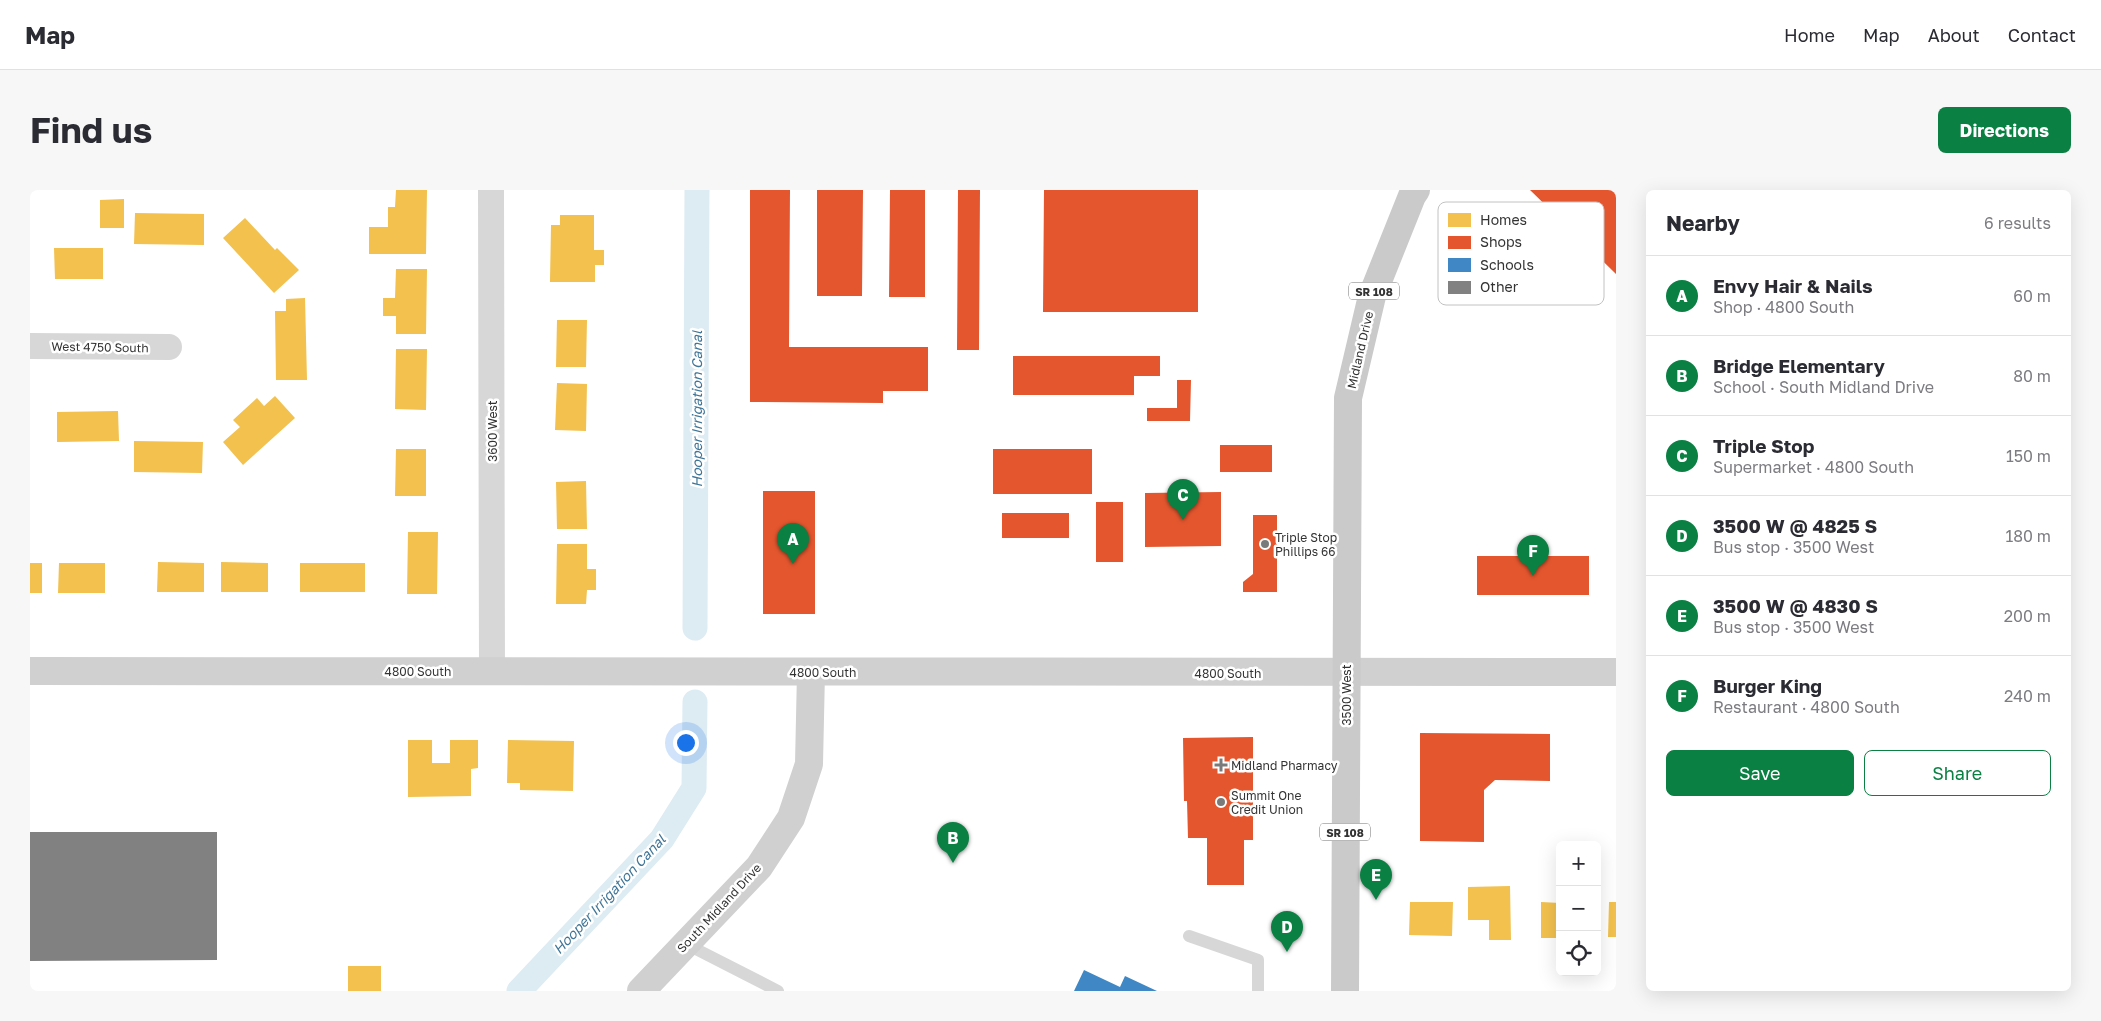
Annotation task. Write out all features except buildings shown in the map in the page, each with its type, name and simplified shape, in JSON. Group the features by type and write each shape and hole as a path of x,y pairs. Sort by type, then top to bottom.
{"main road":[{"name":"Midland Drive","path":"1348,398 1372,296 1416,190"},
{"name":"3500 West","path":"1345,991 1348,398"}],"street":[{"name":"3600 West","path":"491,190 492,672"},
{"name":"West 4750 South","path":"30,346 169,348"},
{"name":"4800 South","path":"30,671 1616,672"},
{"name":"South Midland Drive","path":"642,991 759,867 791,818 809,764 811,672"}],"lane":[{"path":"1189,936 1258,960 1258,991"},
{"path":"686,944 776,991"}],"waterway":[{"name":"Hooper Irrigation Canal","path":"695,628 697,190"},
{"name":"Hooper Irrigation Canal","path":"519,991 662,839 694,788 695,702"}],"place":[{"name":"Triple Stop","path":"1183,520"},
{"name":"Triple Stop Phillips 66","path":"1265,544"},
{"name":"Envy Hair & Nails","path":"793,564"},
{"name":"Burger King","path":"1533,576"},
{"name":"Midland Pharmacy","path":"1221,765"},
{"name":"Summit One Credit Union","path":"1221,802"},
{"name":"Bridge Elementary","path":"953,863"},
{"name":"3500 W @ 4830 S","path":"1376,900"},
{"name":"3500 W @ 4825 S","path":"1287,952"}]}
